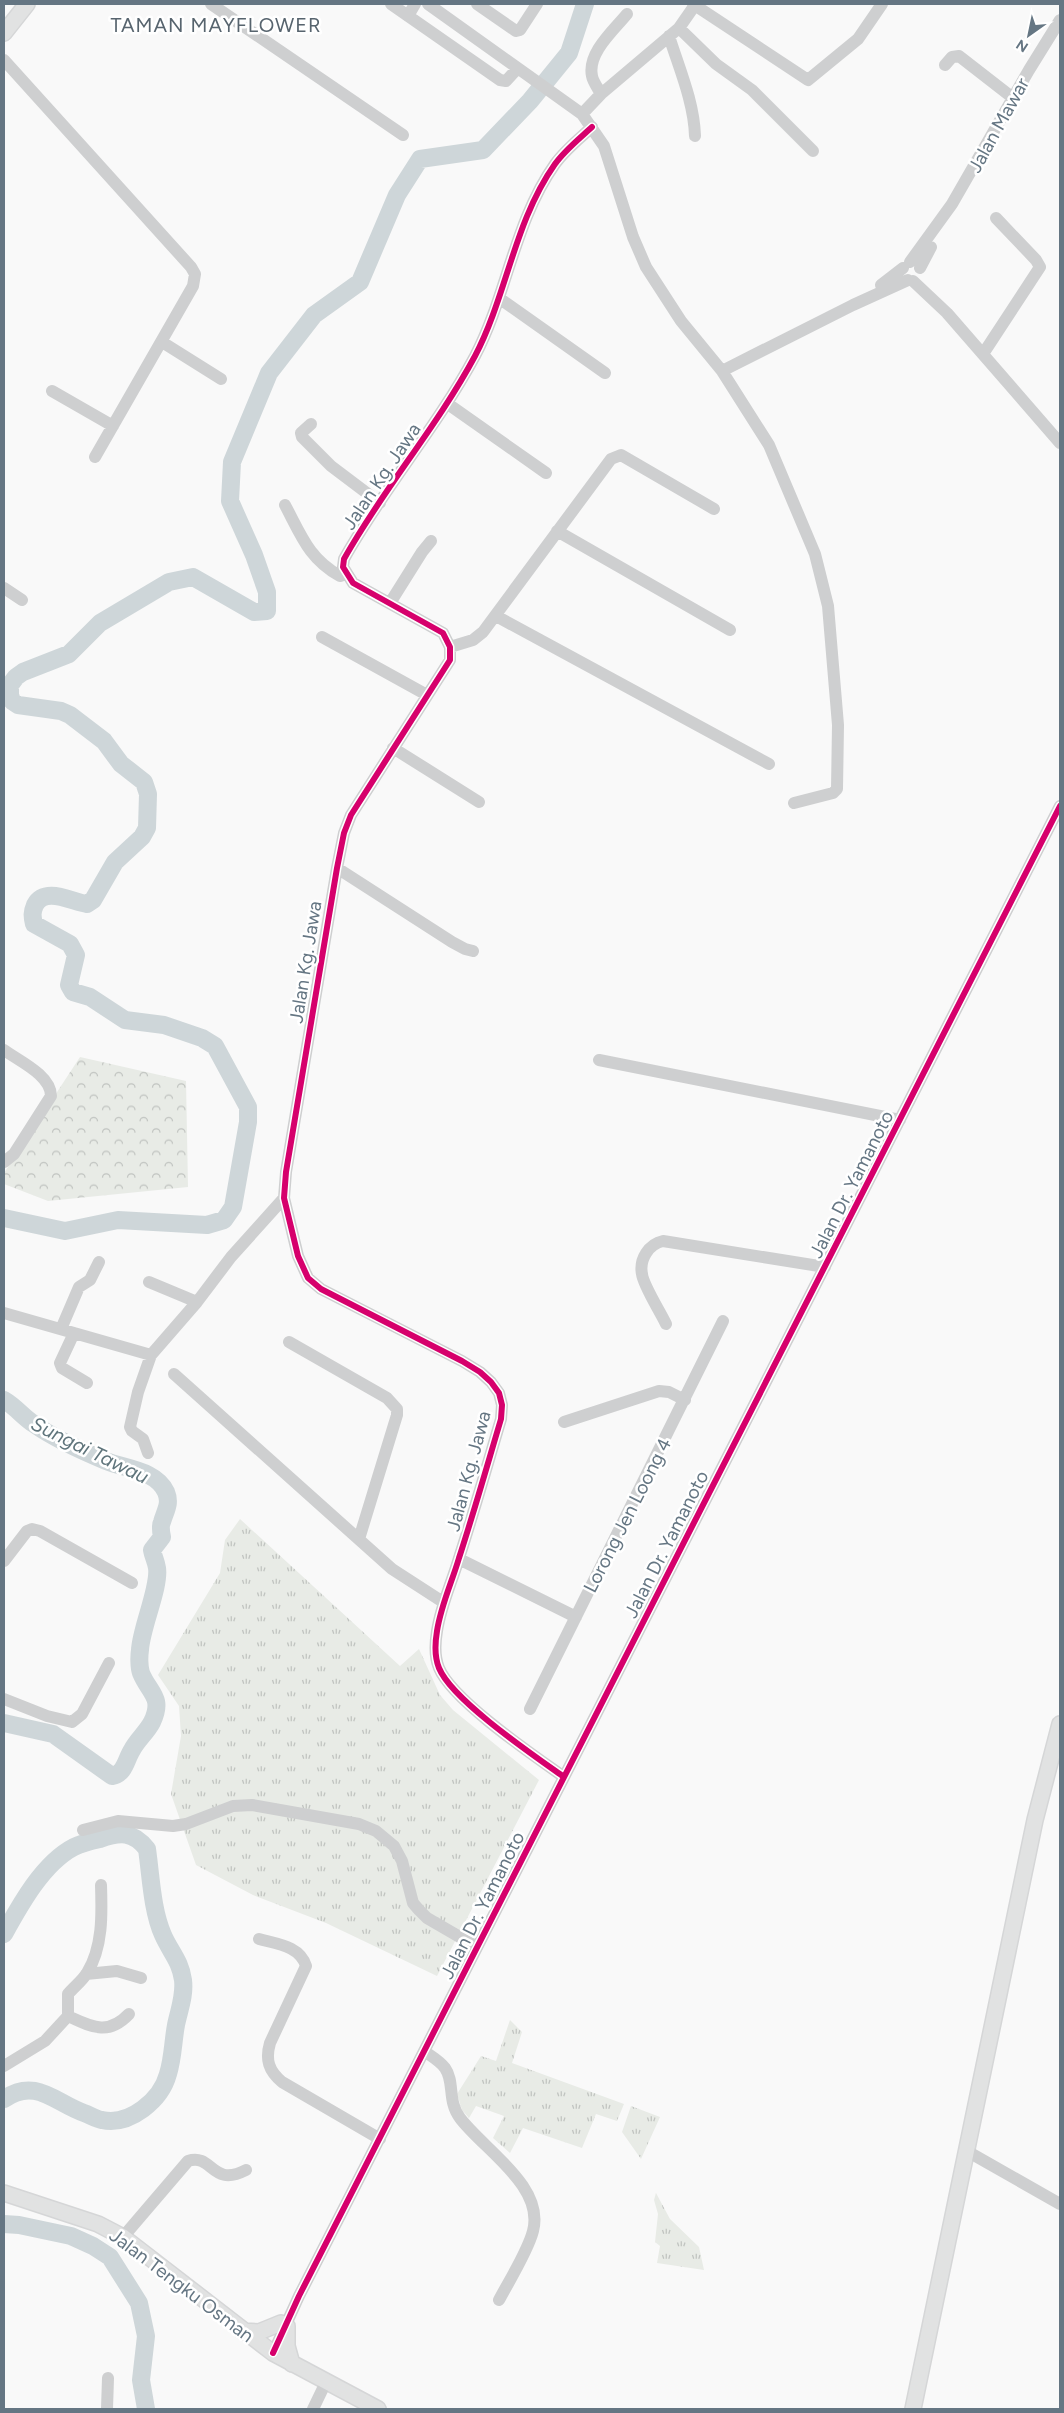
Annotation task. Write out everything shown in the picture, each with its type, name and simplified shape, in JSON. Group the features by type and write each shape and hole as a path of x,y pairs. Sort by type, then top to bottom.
{"main road":[{"path":"4,33 27,4"},
{"path":"912,2409 1035,1820 1060,1724"},
{"name":"Jalan Tengku Osman","path":"4,2193 98,2224 123,2237 242,2331 270,2350 292,2364 378,2409"},
{"path":"242,2331 259,2332 284,2325 292,2364"}],"street":[{"path":"211,4 403,135"},
{"path":"391,4 500,80 506,81 517,69"},
{"path":"408,16 416,4"},
{"path":"428,4 582,114 604,146 633,238 646,267 681,321 722,371 769,445 815,554 828,606 838,725 838,784 833,793 794,803"},
{"path":"476,4 516,30 520,30 537,4"},
{"path":"582,114 601,94 674,32 694,4 808,80 858,39 882,4"},
{"path":"601,94 592,76 592,66 598,50 627,14"},
{"name":"Jalan Mawar","path":"912,272 1060,20"},
{"path":"674,32 695,136"},
{"path":"674,32 752,90 813,151"},
{"path":"945,65 952,57 959,56 1013,98"},
{"path":"4,60 195,274 193,286 95,457"},
{"name":"Jalan Kg. Jawa","path":"346,574 343,567 344,559 448,404 478,349 499,298 510,262 543,183 568,148 592,127"},
{"path":"983,354 1040,267 1036,260 996,218"},
{"path":"722,371 853,305 912,272 925,281 947,313 1060,444"},
{"path":"499,298 605,373"},
{"path":"162,342 221,379"},
{"path":"52,391 113,426"},
{"path":"448,404 546,473"},
{"path":"311,424 301,433 302,437 330,466 380,504"},
{"path":"285,505 310,552 327,568 340,576 346,574 353,583 443,633 450,647 473,640 496,616 557,531 611,459 616,456 621,455 714,509"},
{"path":"557,531 730,630"},
{"path":"390,603 422,552 432,541"},
{"path":"4,588 22,600"},
{"path":"496,616 569,653 769,764"},
{"path":"322,637 427,695"},
{"name":"Jalan Kg. Jawa","path":"450,647 450,660 351,815 344,834 286,1172 284,1198 298,1256 308,1278 321,1289 462,1361 491,1382 499,1393 502,1405 502,1420 459,1559 443,1602 437,1629 435,1657 445,1679 453,1689 485,1717 564,1777"},
{"path":"393,748 479,802"},
{"name":"Jalan Dr. Yamanoto","path":"270,2350 380,2139 1060,806"},
{"path":"337,868 458,946 473,951"},
{"path":"4,1050 45,1079 51,1091 49,1102 14,1154 4,1162"},
{"path":"599,1060 900,1120"},
{"path":"148,1453 144,1438 132,1431 130,1427 138,1392 151,1355 197,1302 231,1257 284,1198"},
{"path":"666,1324 642,1274 646,1252 653,1243 663,1241 825,1267"},
{"path":"87,1383 62,1368 60,1363 79,1287 90,1280 99,1262"},
{"path":"149,1282 197,1302"},
{"path":"4,1313 151,1355"},
{"name":"Lorong Jen Loong 4","path":"530,1709 723,1321"},
{"path":"289,1342 387,1398 397,1408 397,1415 359,1539"},
{"path":"174,1374 392,1569 443,1602"},
{"path":"564,1422 659,1391 669,1392 685,1400"},
{"path":"5,1556 27,1531 32,1529 40,1531 132,1583"},
{"path":"459,1559 576,1617"},
{"path":"4,1699 47,1716 72,1722 82,1714 109,1663"},
{"path":"83,1830 118,1821 173,1826 186,1824 233,1806 252,1805 359,1824 376,1831 394,1846 402,1861 413,1903 418,1910 427,1918 477,1947"},
{"path":"4,2066 45,2041 68,2016 68,1994 86,1974 96,1951 102,1922 102,1885"},
{"path":"259,1939 289,1947 304,1959 306,1966 267,2054 268,2065 274,2075 282,2082 380,2139"},
{"path":"86,1974 117,1971 141,1978"},
{"path":"68,2016 86,2025 104,2028 113,2026 129,2014"},
{"path":"424,2051 445,2067 449,2076 452,2106 461,2119 510,2169 533,2208 535,2220 533,2234 499,2300"},
{"path":"965,2150 1060,2204"},
{"path":"123,2237 188,2161 195,2159 202,2161 221,2175 233,2177 246,2170"},
{"path":"107,2409 108,2378"},
{"path":"313,2409 326,2382"}],"green space":[{"path":"80,1057 186,1081 188,1187 48,1201 4,1184 4,1173"},
{"path":"240,1519 400,1666 419,1649 440,1695 453,1710 539,1780 437,1976 326,1923 253,1895 196,1865 171,1794 181,1736 179,1706 158,1675 220,1573 225,1540"},
{"path":"510,2020 522,2032 512,2063 624,2104 617,2121 596,2114 582,2148 523,2128 510,2153 493,2138 504,2116 476,2106 469,2118 462,2110 457,2094 481,2056 496,2061"},
{"path":"631,2106 660,2117 641,2159 622,2132"},
{"path":"656,2193 670,2219 699,2247 704,2270 657,2263 660,2246 655,2242 658,2214 654,2200"}],"waterway":[{"name":"Sungai Tawau","path":"4,1218 65,1231 118,1220 207,1225 224,1220 233,1207 248,1122 248,1107 215,1046 202,1038 164,1025 125,1020 90,997 73,992 69,985 76,955 70,944 34,924 33,910 39,899 52,896 87,904 93,900 115,862 142,837 147,828 148,794 144,782 121,764 104,741 70,715 61,711 18,705 12,701 10,685 23,672 69,654 100,623 169,582 193,577 254,612 267,611 267,592 254,555 230,501 232,462 269,373 314,315 360,282 397,195 420,159 483,150 530,101 569,53 585,4"},
{"name":"Sungai Tawau","path":"4,1400 30,1421 60,1440 106,1461 140,1471 155,1479 166,1492 168,1500 161,1525 162,1537 152,1550 157,1565 156,1586 139,1655 141,1673 156,1701 155,1714 150,1726 134,1746 125,1766 120,1772 112,1776 53,1734 4,1723"},
{"name":"Sungai Tawau","path":"4,1934 33,1886 52,1863 63,1854 80,1844 120,1834 131,1836 142,1843 147,1849 156,1915 163,1935 180,1967 183,1980 182,1997 168,2074 159,2093 143,2109 133,2115 113,2121 97,2119 36,2091 26,2090 4,2099"},
{"name":"Sungai Tawau","path":"4,2224 19,2225 71,2236 93,2246 110,2257 139,2303 146,2336 141,2380 146,2409"}],"cycle path":[{"path":"564,1777 476,1711 447,1681 436,1659 436,1640 441,1612 501,1419 502,1405 499,1393 480,1372 462,1361 321,1289 308,1278 298,1256 284,1198 286,1172 344,833 351,815 450,660 450,647 443,633 353,583 343,567 344,559 359,533 444,408 475,356 486,333 520,234 541,186 559,159 592,127"},
{"path":"273,2353 299,2296 1060,806"}],"district":[{"name":"TAMAN MAYFLOWER","path":"216,25"}]}
